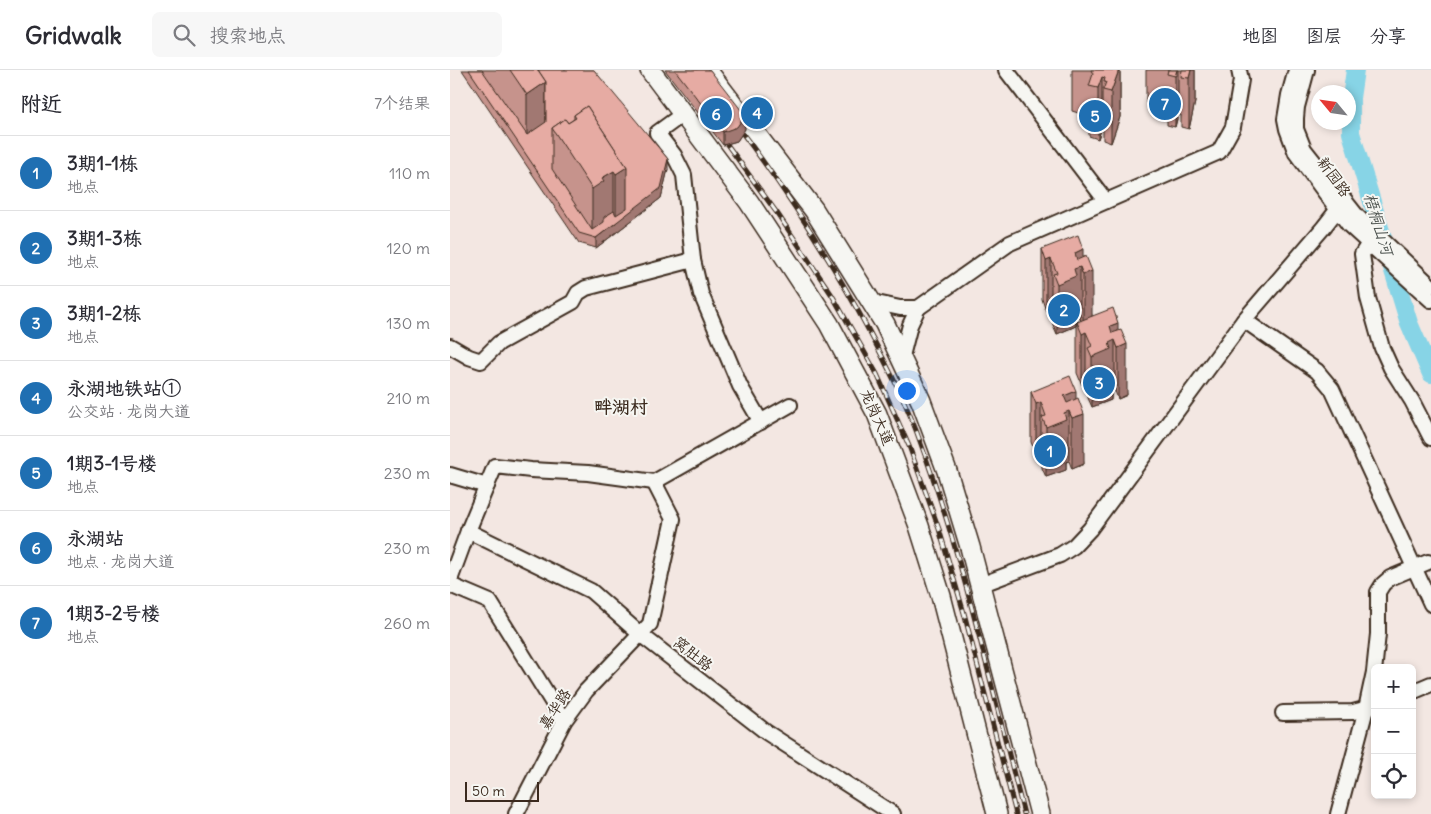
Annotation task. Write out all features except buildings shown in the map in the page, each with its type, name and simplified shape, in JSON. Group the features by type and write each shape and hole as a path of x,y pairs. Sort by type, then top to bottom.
{"highway":[{"name":"龙岗大道","path":"650,70 749,202 830,324 877,414 920,526 938,587 993,813"},
{"path":"707,70 814,210 872,302 921,401 947,471 980,585 1040,814"}],"street":[{"path":"1006,70 1106,201"},
{"path":"901,360 910,325 918,308 1010,243 1219,152 1233,127 1241,80 1239,70"},
{"name":"新园路","path":"1296,70 1286,108 1286,130 1296,153 1341,205 1365,224 1429,291"},
{"name":"新园路","path":"1307,70 1296,118 1299,138 1304,149 1341,205 1349,225 1429,291"},
{"path":"683,114 657,133 674,155 684,174 693,260 701,294 740,386 761,422"},
{"path":"980,585 1060,555 1074,546 1090,529 1244,320 1341,205"},
{"path":"1369,243 1362,254 1368,298 1382,348 1391,368 1412,401 1431,438"},
{"path":"450,346 469,358 481,361 499,343 573,302 578,293 586,288 693,260"},
{"path":"872,302 900,308 918,308"},
{"path":"1244,320 1318,371 1332,389 1431,604"},
{"path":"450,580 495,466 531,470 588,472 654,482 790,405"},
{"path":"450,476 487,486"},
{"name":"嘉华路","path":"516,814 564,721 586,691 650,624 673,519 654,482"},
{"name":"窝肚路","path":"468,531 591,590 640,634 766,732 893,814"},
{"path":"1338,814 1370,707 1378,634 1378,592 1390,578 1428,562"},
{"path":"450,585 490,602 564,721"},
{"path":"1416,690 1431,684"},
{"path":"1283,712 1353,712 1370,707"}],"waterway":[{"name":"梧桐山河","path":"1355,70 1351,98 1351,133 1409,323 1431,374"}],"railway":[{"path":"734,122 789,199 823,251 855,305 898,388 910,416 937,489 951,535 989,674 1024,814"},
{"path":"718,132 777,213 832,295 877,374 909,446 939,529 964,613 1016,814"}],"place":[{"name":"1期3-2号楼","path":"1165,104"},
{"name":"永湖地铁站①","path":"757,113"},
{"name":"永湖站","path":"716,114"},
{"name":"1期3-1号楼","path":"1095,116"},
{"name":"3期1-3栋","path":"1064,310"},
{"name":"3期1-2栋","path":"1099,383"},
{"name":"3期1-1栋","path":"1050,451"}],"district":[{"name":"畔湖村","path":"621,407"}]}
